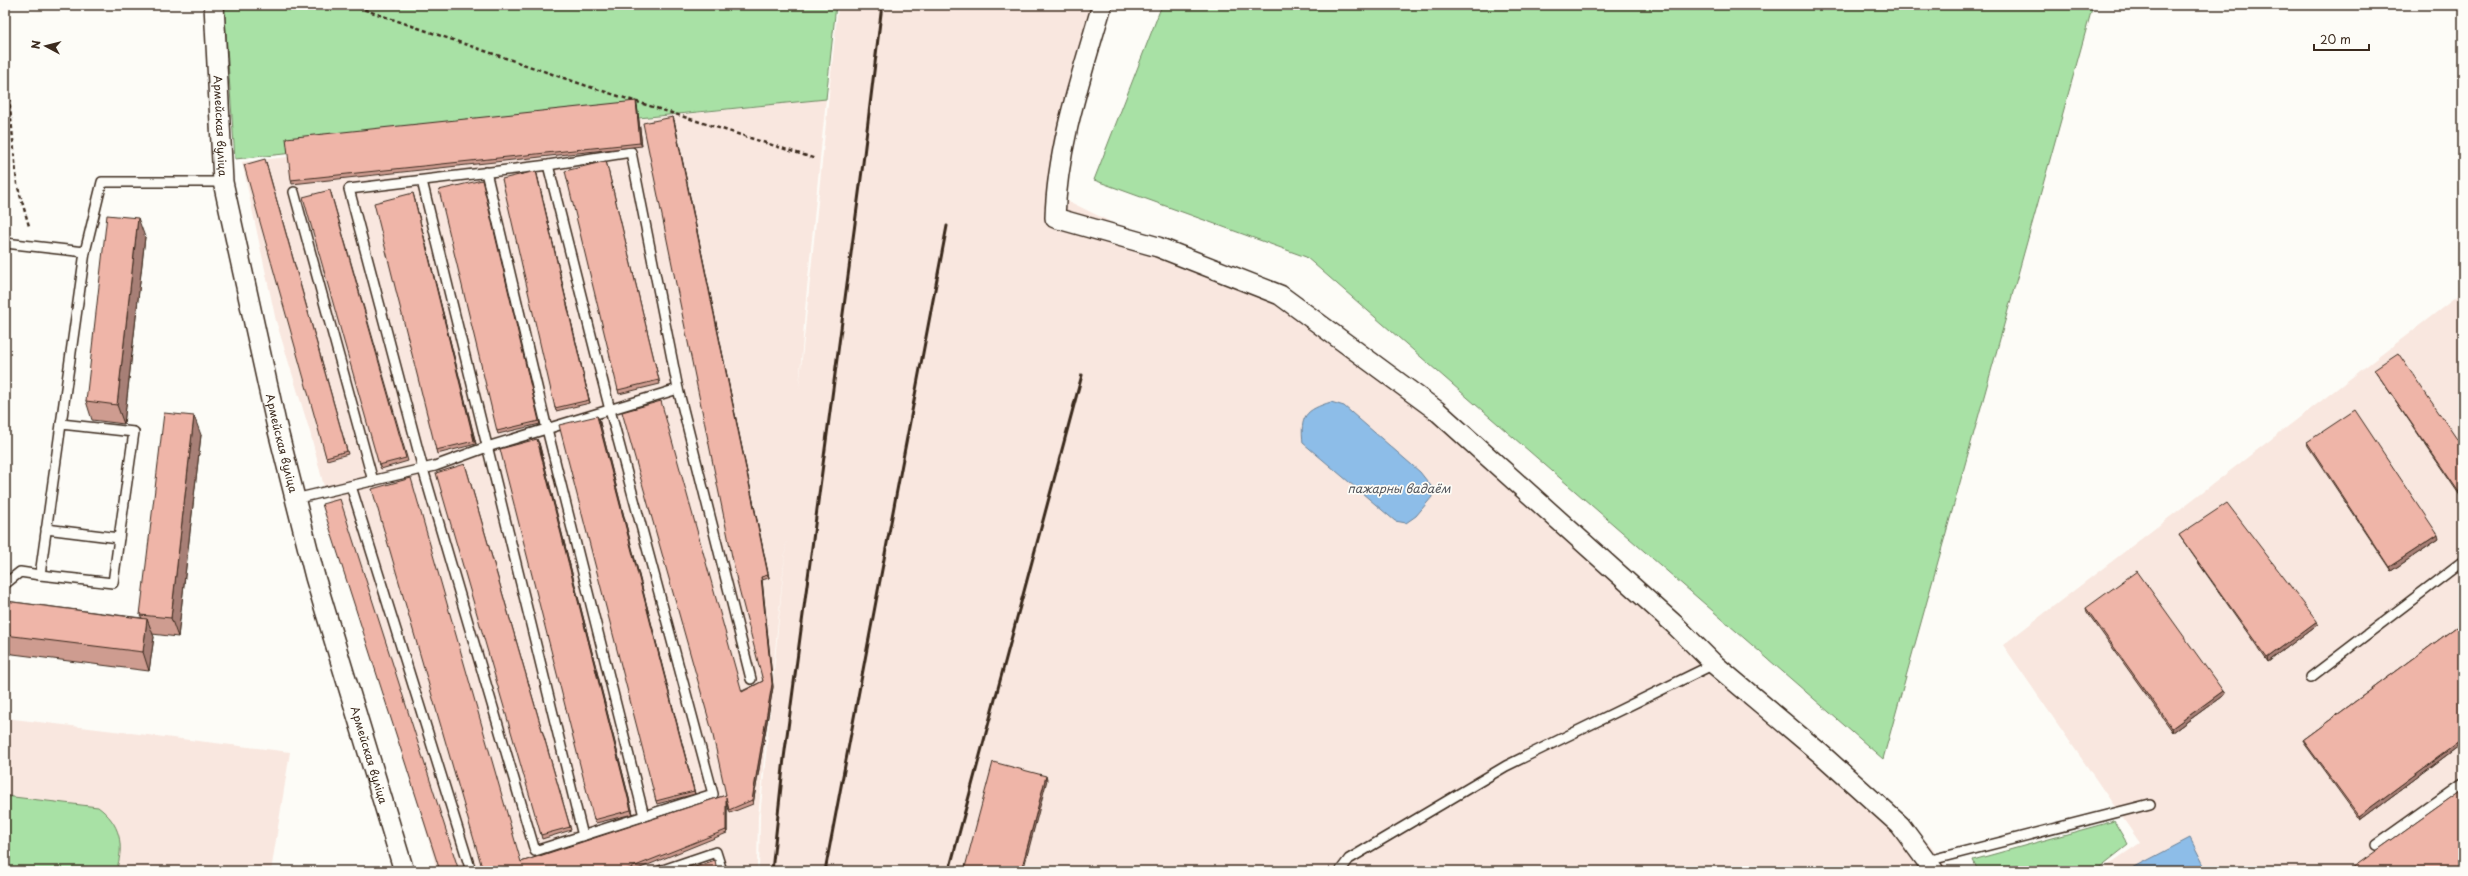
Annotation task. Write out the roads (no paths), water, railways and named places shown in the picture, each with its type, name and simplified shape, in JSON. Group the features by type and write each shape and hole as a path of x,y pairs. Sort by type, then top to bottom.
{"street":[{"name":"Армейская вуліца","path":"214,5 223,182 276,423 315,577 404,871"},
{"path":"1102,5 1077,90 1057,180 1055,218 1158,247 1280,295 1436,410 1674,624 1714,664 1821,754 1894,820 1930,866"}],"lane":[{"path":"548,164 610,410 713,794 535,851 423,469 349,189 422,181 631,152 678,389 751,679"},
{"path":"486,172 547,429 644,816"},
{"path":"422,181 583,836"},
{"path":"40,574 85,252 102,182 223,182"},
{"path":"294,192 373,481"},
{"path":"5,243 85,252"},
{"path":"295,499 423,469 488,447 678,389"},
{"path":"5,584 20,572 113,583 134,432 61,424"},
{"path":"351,486 472,871"},
{"path":"46,529 119,538"},
{"path":"2311,677 2463,561"},
{"path":"1340,871 1349,859 1506,766 1714,664"},
{"path":"2376,845 2463,782"},
{"path":"1930,866 2150,804"},
{"path":"660,871 716,852 722,871"}],"water":[{"name":"пажарны вадаём","path":"1331,402 1344,406 1420,472 1431,486 1432,497 1416,516 1406,523 1395,521 1303,443 1302,426 1306,415 1315,408"},
{"path":"2190,838 2207,871 2127,871"}],"railway":[{"path":"772,871 784,758 863,163 882,5"},
{"path":"825,871 947,226"},
{"path":"949,871 1082,375"}]}
